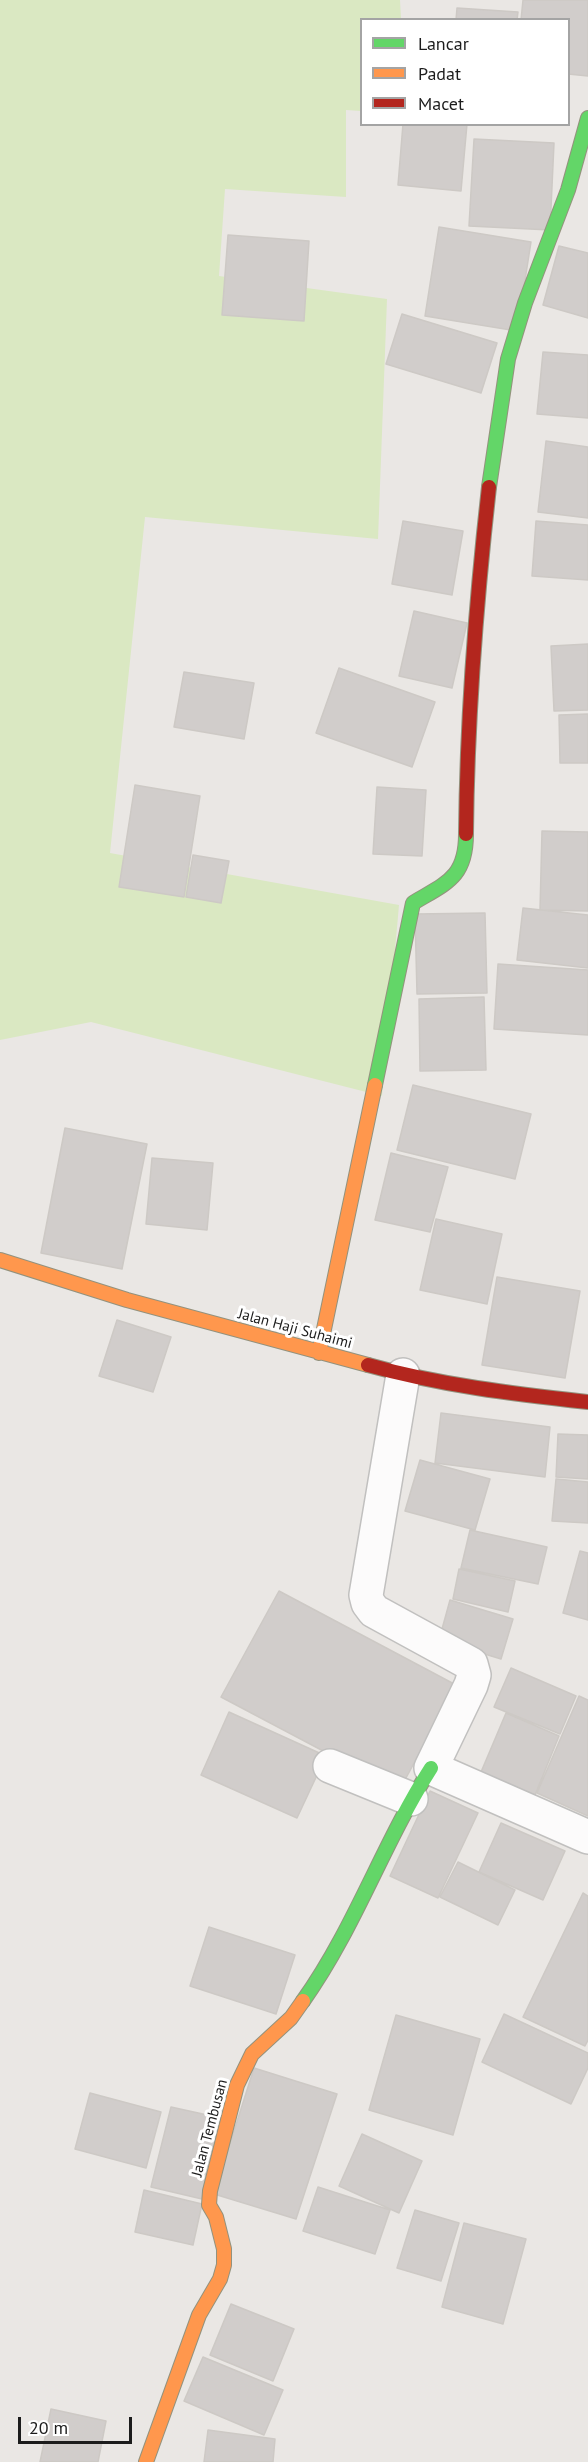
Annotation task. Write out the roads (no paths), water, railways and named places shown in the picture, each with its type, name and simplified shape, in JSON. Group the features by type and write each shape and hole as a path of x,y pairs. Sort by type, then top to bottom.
{"street":[{"path":"319,1353 413,903 452,880 460,867 466,848 467,742 480,568 492,458 508,359 525,303 568,190 588,118"},
{"name":"Jalan Haji Suhaimi","path":"0,1260 127,1300 403,1375 526,1395 588,1402"},
{"path":"403,1375 366,1595 374,1611 471,1664 474,1675 471,1685 431,1768 588,1838"},
{"path":"330,1766 411,1800"},
{"name":"Jalan Tembusan","path":"146,2462 199,2315 220,2279 224,2265 224,2249 216,2217 209,2205 210,2191 240,2077 252,2054 291,2018 316,1983 352,1920 411,1800 431,1768"}]}
